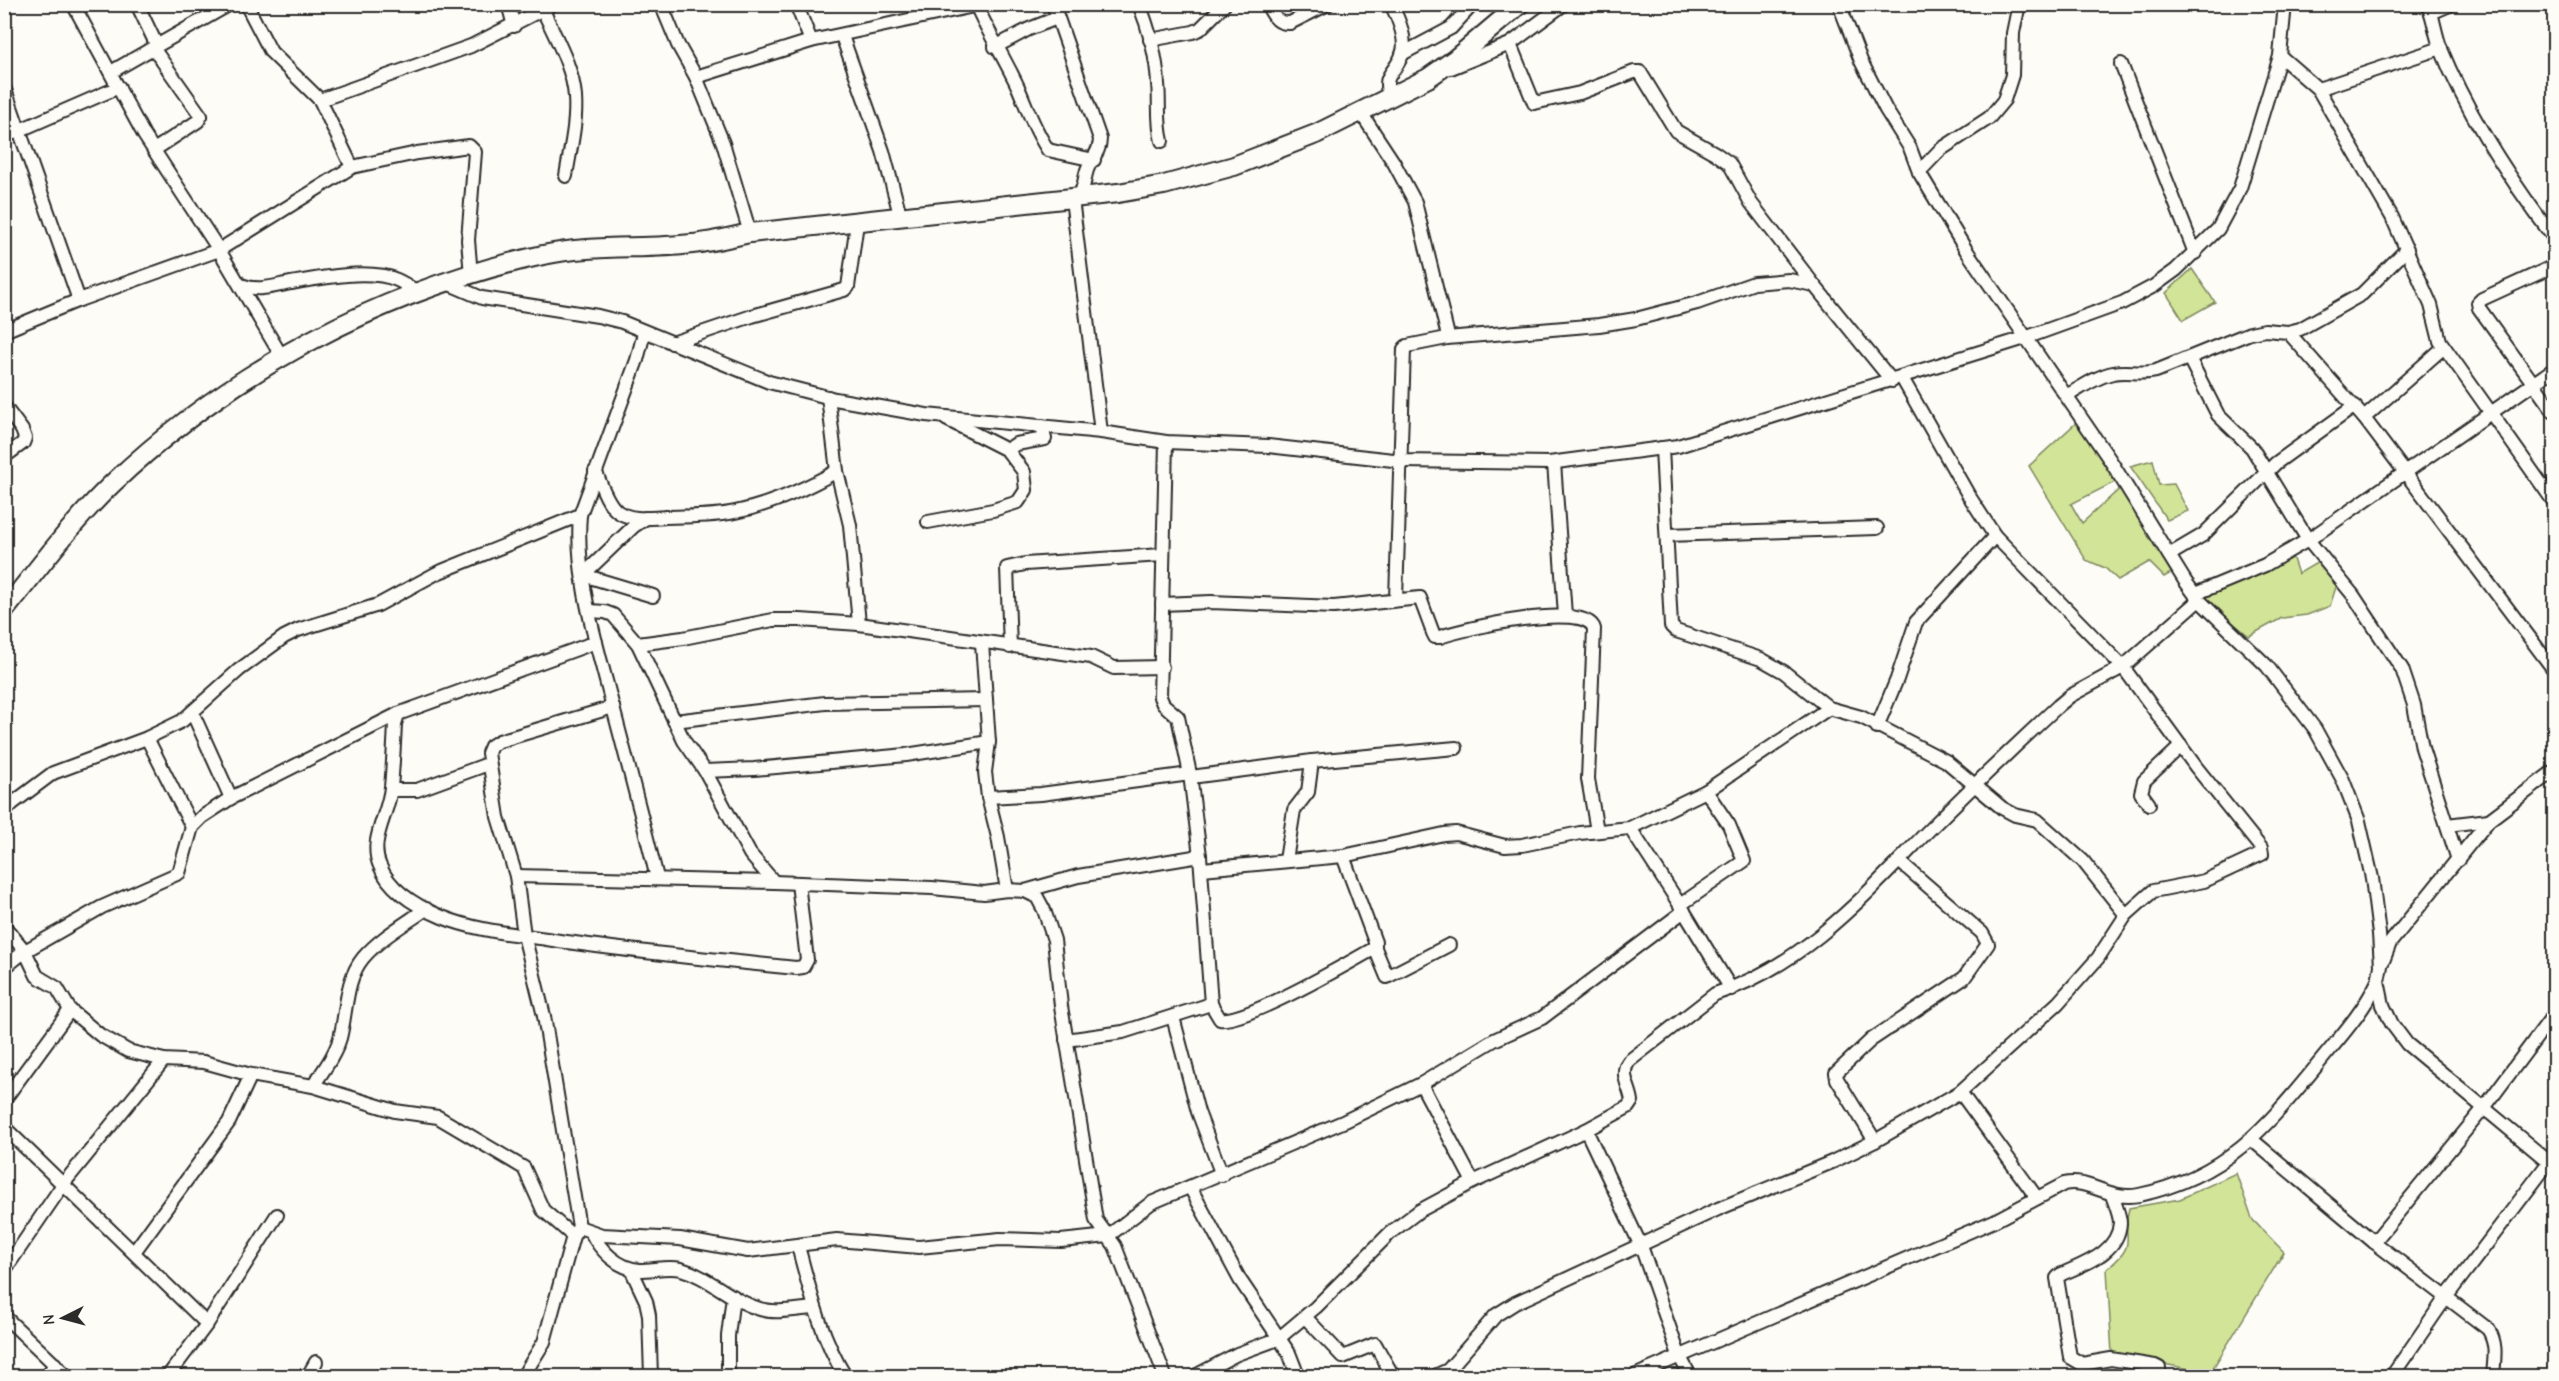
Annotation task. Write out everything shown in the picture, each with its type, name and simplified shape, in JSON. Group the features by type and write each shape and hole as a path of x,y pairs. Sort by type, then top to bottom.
{"main road":[{"path":"4,611 59,543 112,484 152,449 222,395 282,357 346,323 417,292 471,274 557,253 586,249 693,244 750,233 1075,198 1144,189 1234,166 1316,134 1428,78 1455,59 1520,4"}],"street":[{"path":"73,4 154,150 219,249 282,357"},
{"path":"137,4 155,47 201,116 198,121 154,150"},
{"path":"111,72 230,4"},
{"path":"246,4 271,52 320,100 352,167"},
{"path":"508,4 514,26"},
{"path":"661,4 678,45 696,77 727,153 750,233"},
{"path":"796,4 811,41"},
{"path":"1053,4 1100,139 1100,148 1087,169 1086,183 1075,198 1101,432"},
{"path":"1139,4 1158,83 1159,124 1162,141"},
{"path":"1149,40 1200,29 1225,4"},
{"path":"1267,4 1277,21 1284,23 1290,23 1328,4"},
{"path":"1391,4 1402,30 1402,54"},
{"path":"1390,98 1386,86 1387,78 1402,54 1451,28 1473,4"},
{"path":"1428,78 1510,44 1564,4"},
{"path":"1839,4 1861,61 1886,110 1910,148 1919,172 1966,250 2110,460 2197,597 2267,666 2315,729 2343,780 2356,812 2372,878 2381,966"},
{"path":"1919,172 1940,150 1989,118 2004,100 2012,75 2013,33 2019,4"},
{"path":"447,283 482,298 598,316 622,322 644,333 769,382 828,397 942,416 1101,432 1166,442 1268,446 1402,460 1554,463 1662,448 1722,434 2025,338 2122,303 2154,286 2195,253 2218,229 2240,188 2280,56 2285,4"},
{"path":"2452,4 2430,8 2441,48 2502,163 2554,238"},
{"path":"696,77 811,41 842,36 952,8 980,6 995,47 1048,150 1094,160"},
{"path":"320,100 445,56 514,26 548,7 575,94 576,115 566,176"},
{"path":"995,47 1029,29 1057,18"},
{"path":"842,36 883,151 901,218"},
{"path":"1435,1377 1449,1373 1496,1315 1531,1296 1718,1209 1832,1162 1875,1141 1960,1092 2058,1003 2098,958 2126,915 2153,891 2204,881 2262,854 2261,848 2123,668 1995,536 1897,379 1814,285 1751,203 1729,163 1676,130 1640,72 1634,72 1580,93 1534,103 1510,44"},
{"path":"2318,89 2441,48"},
{"path":"2280,56 2318,89 2382,196 2431,305 2436,328 2444,347 2554,502"},
{"path":"2121,64 2195,253"},
{"path":"4,87 79,300"},
{"path":"4,137 119,87"},
{"path":"1361,113 1394,163 1415,202 1431,260 1447,338"},
{"path":"4,331 79,300 219,249 352,167 428,151 469,146 474,148 468,240 471,274"},
{"path":"672,344 752,316 844,290 848,287 856,223"},
{"path":"2066,396 2103,376 2115,372 2146,374 2250,333 2265,330 2288,332 2300,329 2362,294 2407,249"},
{"path":"2554,266 2482,299 2478,303 2478,308 2535,382 2554,412"},
{"path":"241,285 252,289 266,289 327,277 370,276 397,280 417,292"},
{"path":"1396,599 1404,349 1407,346 1447,338 1599,326 1697,303 1762,282 1789,280 1814,285"},
{"path":"2288,332 2355,406 2554,670"},
{"path":"644,333 637,360 580,515 579,549 596,642 657,878"},
{"path":"2364,418 2444,347"},
{"path":"2189,357 2218,415 2252,448 2308,540 2354,595 2402,669 2414,705 2422,748 2458,860"},
{"path":"1195,1377 1237,1354 1278,1339 1305,1317 1404,1221 1473,1182 1586,1130 1628,1107 1632,1101 1624,1074 1629,1061 1715,994 1731,989 1799,952 1858,902 1975,785 2070,696 2123,668 2197,597 2265,565 2308,540 2554,369"},
{"path":"828,397 837,471 850,525 859,624"},
{"path":"4,406 22,430 25,438 4,457"},
{"path":"2169,555 2203,535 2276,463 2355,406"},
{"path":"928,522 973,515 1018,502 1026,490 1024,472 1007,450 950,423 942,416"},
{"path":"1007,450 1016,444 1045,439 1042,426"},
{"path":"1166,442 1160,697 1163,704 1178,717 1190,775 1202,869 1211,1004 1220,1019 1227,1020 1266,1005 1375,948"},
{"path":"1662,448 1671,626 1676,631 1761,659 1784,672 1829,708 1861,717 1877,728 1936,755 2002,808 2015,815 2037,820 2083,861 2126,915"},
{"path":"1554,463 1565,615"},
{"path":"595,471 616,511 627,516 646,518 716,515 745,510 810,486 837,471"},
{"path":"4,812 53,773 147,738 193,714 239,670 284,637 298,630 378,605 429,576 580,515"},
{"path":"583,575 634,526 646,518"},
{"path":"1667,535 1877,528"},
{"path":"1877,728 1898,679 1916,622 1995,536"},
{"path":"1011,647 1006,568 1025,564 1162,555"},
{"path":"583,575 653,597"},
{"path":"1162,604 1211,602 1334,607 1420,598 1435,637 1472,627 1565,615 1588,619 1593,623 1594,629 1588,779 1597,831"},
{"path":"590,611 613,615 638,644 684,741 705,771 750,854 774,882"},
{"path":"638,644 682,639 773,620 859,624 1091,657 1114,668 1162,667"},
{"path":"4,968 25,951 102,907 178,873 192,826 231,798 398,714 596,642"},
{"path":"982,643 988,742 985,772 1006,890"},
{"path":"674,721 825,703 986,700"},
{"path":"523,1377 544,1342 581,1232 544,1016 524,935 516,876 500,827 488,765 488,753 491,746 499,741 613,707"},
{"path":"1202,869 1343,856 1444,834 1456,833 1505,846 1630,828 1706,791 1829,708"},
{"path":"193,714 231,798"},
{"path":"398,714 395,724 391,790 376,844 379,864 387,880 404,895 426,909 472,926 524,935 640,953 796,969 803,967 807,960 798,883"},
{"path":"147,738 192,826"},
{"path":"705,771 754,769 906,755 988,742"},
{"path":"2149,804 2141,793 2144,781 2181,746"},
{"path":"988,797 1041,794 1312,761 1456,748"},
{"path":"1286,860 1294,810 1308,792 1312,761"},
{"path":"391,790 417,790 488,765"},
{"path":"1634,1377 1679,1355 1994,1221 2072,1182 2112,1195 2137,1195 2186,1182 2214,1167 2251,1139 2281,1109 2365,1007 2378,981 2390,943 2489,820 2554,771"},
{"path":"581,1232 602,1236 680,1239 748,1251 837,1240 919,1247 1000,1239 1061,1241 1108,1236 1151,1203 1222,1175 1345,1121 1421,1084 1494,1040 1553,1012 1744,861 1729,825 1706,791"},
{"path":"2447,825 2489,820"},
{"path":"1630,828 1731,989"},
{"path":"516,876 774,882 932,888 984,893 1006,890 1025,891 1078,876 1200,856"},
{"path":"1343,856 1387,977 1449,945"},
{"path":"1875,1141 1837,1079 1836,1073 1871,1040 1964,978 1988,944 1982,933 1899,861"},
{"path":"1025,891 1037,897 1054,940 1066,1040 1096,1220 1100,1229 1115,1246 1166,1377"},
{"path":"313,1086 340,1039 352,976 362,959 379,943 426,909"},
{"path":"4,926 25,951 37,976 57,988 70,1010 100,1035 128,1051 164,1060 204,1062 251,1075 313,1086 395,1111 438,1117 524,1168 543,1210 581,1232 608,1256 631,1269 680,1269 762,1310 815,1308"},
{"path":"2379,934 2390,943"},
{"path":"2378,981 2387,1013 2407,1044 2552,1164 2447,1296 2392,1377"},
{"path":"1066,1040 1123,1032 1211,1004"},
{"path":"2365,1007 2387,1013"},
{"path":"4,1100 70,1010"},
{"path":"2374,1242 2484,1108 2554,1014"},
{"path":"1173,1017 1198,1112 1222,1175"},
{"path":"4,1271 64,1183 164,1060"},
{"path":"134,1252 229,1122 251,1075"},
{"path":"1421,1084 1473,1182"},
{"path":"1960,1092 2037,1198"},
{"path":"4,1127 207,1323"},
{"path":"1586,1130 1641,1246 1679,1355 1690,1377"},
{"path":"2251,1139 2374,1242 2488,1329 2493,1337 2495,1350 2493,1377"},
{"path":"1190,1187 1236,1273 1289,1353 1298,1377"},
{"path":"2112,1195 2120,1223 2110,1245 2101,1255 2057,1278 2070,1357 2082,1364 2111,1359 2155,1366 2159,1368 2159,1377"},
{"path":"168,1377 207,1323 277,1215"},
{"path":"798,1246 815,1308 835,1361 845,1377"},
{"path":"631,1269 646,1301 649,1315 651,1377"},
{"path":"728,1377 728,1336 733,1296"},
{"path":"4,1316 67,1377"},
{"path":"1305,1317 1343,1357 1375,1344 1393,1377"},
{"path":"308,1377 316,1362"},
{"path":"46,1377 55,1364"}],"green space":[{"path":"2192,269 2215,302 2183,320 2166,293"},
{"path":"2078,421 2117,481 2071,504 2082,523 2123,486 2178,569 2164,577 2149,562 2118,580 2105,568 2086,560 2029,466"},
{"path":"2153,460 2159,485 2174,484 2188,511 2167,520 2130,466"},
{"path":"2292,556 2298,574 2320,561 2338,581 2330,606 2307,615 2282,618 2249,636 2202,597"},
{"path":"2236,1173 2252,1219 2284,1252 2210,1373 2112,1354 2107,1269 2127,1246 2129,1208 2180,1199"}]}
